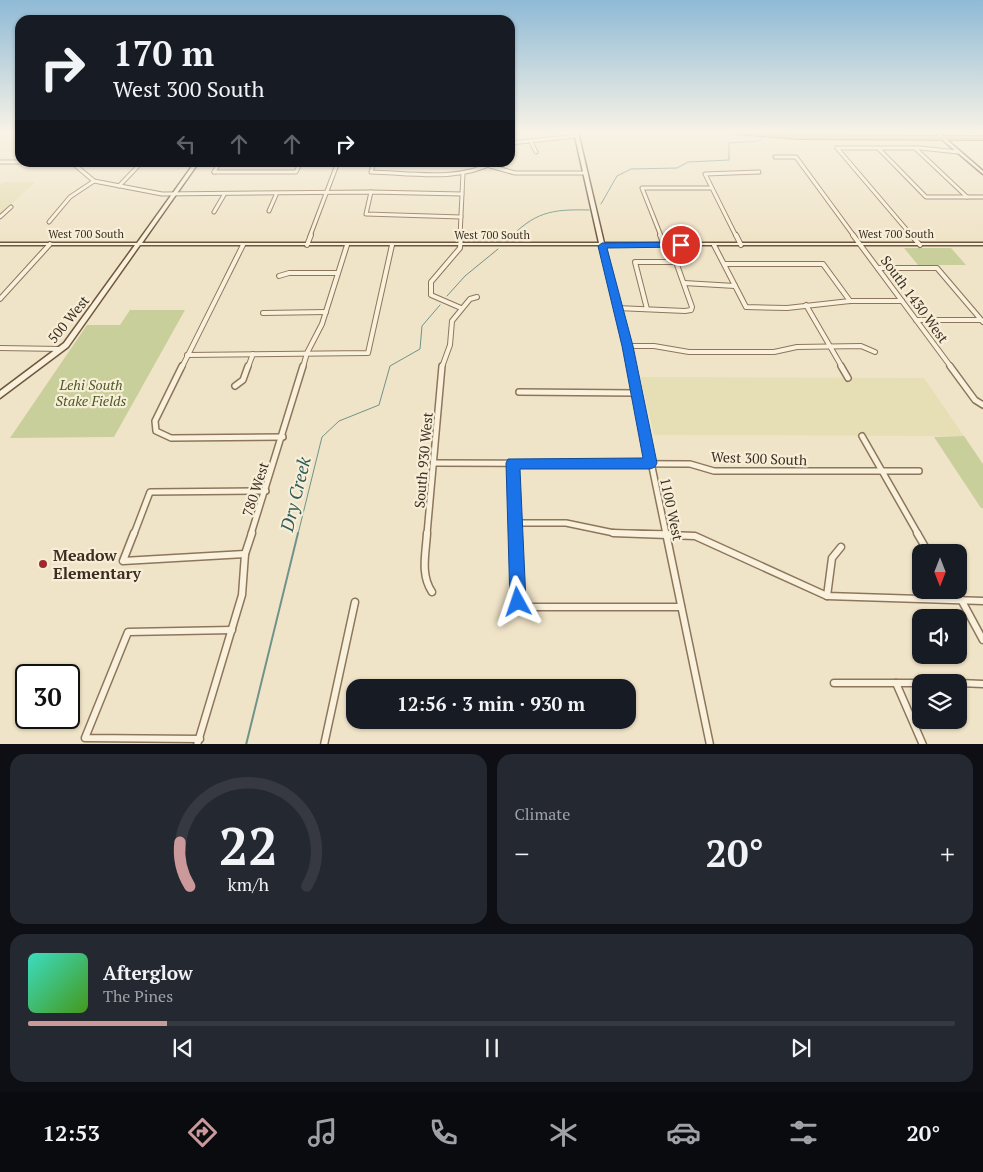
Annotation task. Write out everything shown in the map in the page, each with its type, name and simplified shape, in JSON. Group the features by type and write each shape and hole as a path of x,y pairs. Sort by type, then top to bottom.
{"street":[{"path":"77,167 94,181 147,192 175,194 327,192 462,194"},
{"path":"119,186 138,167"},
{"path":"175,194 194,167"},
{"path":"217,167 214,172 296,172 298,167"},
{"path":"306,245 336,167"},
{"path":"373,167 372,172 463,173 486,167"},
{"path":"494,167 515,173 586,173"},
{"name":"1100 West","path":"584,167 627,346 710,744"},
{"name":"South 1430 West","path":"803,167 916,320 982,405"},
{"path":"853,167 920,244"},
{"path":"896,167 926,197 983,197"},
{"path":"935,167 967,197"},
{"path":"741,245 705,173 758,172"},
{"path":"463,173 460,244 454,258 431,282 430,289 431,295 462,308 470,299 477,297"},
{"path":"48,222 70,197 94,181"},
{"path":"664,245 642,188 711,188"},
{"path":"371,192 366,214 461,217"},
{"name":"500 West","path":"0,395 62,349 175,194"},
{"path":"214,212 224,194"},
{"path":"269,211 276,194"},
{"path":"0,218 11,207"},
{"name":"West 700 South","path":"0,244 460,244 602,246 983,244"},
{"path":"0,299 50,244"},
{"path":"243,244 155,421 156,431 170,438 283,437"},
{"name":"780 West","path":"199,742 242,595 246,554 307,353 326,312 347,245"},
{"path":"187,355 368,353 392,245"},
{"path":"714,245 746,308 787,308 850,301 902,301"},
{"path":"617,308 647,309 691,310 692,307 676,262 636,262 647,309"},
{"path":"724,264 823,264 850,301"},
{"path":"878,268 937,268 982,321"},
{"path":"279,276 289,273 338,273"},
{"path":"684,283 735,286"},
{"path":"806,306 848,378"},
{"name":"South 930 West","path":"432,592 426,583 424,572 442,366 450,345 452,320 462,308"},
{"path":"263,313 326,312"},
{"path":"916,320 982,321"},
{"path":"627,346 654,346 698,352 774,352 797,347 830,346 867,347 875,352"},
{"path":"0,348 62,349"},
{"path":"235,386 243,380 253,354"},
{"path":"519,392 636,393"},
{"path":"862,436 880,471 923,544"},
{"name":"West 300 South","path":"434,463 650,463 690,464 714,471 919,471"},
{"path":"513,463 518,602 527,607 681,606"},
{"path":"246,554 123,561 150,492 266,491"},
{"path":"515,523 566,523 614,533 695,536 827,596 840,598 983,601"},
{"path":"827,596 832,558 841,547"},
{"path":"962,600 983,640"},
{"path":"324,744 354,602"},
{"path":"199,742 85,738 128,632 232,630"},
{"path":"834,683 912,684"},
{"path":"896,683 923,744"},
{"path":"967,684 983,684"}],"shaded area":[{"path":"3,182 35,182 0,215 0,185"},
{"path":"640,377 924,378 964,436 654,435"}],"green space":[{"path":"904,248 951,248 966,265 918,265"},
{"name":"Lehi South Stake Fields","path":"130,310 185,310 114,437 10,438 87,325 120,325"},
{"path":"964,436 983,464 983,508 981,508 934,437"}],"waterway":[{"name":"Dry Creek","path":"601,204 617,176 631,169 679,167"},
{"name":"Dry Creek","path":"507,241 526,224 544,214 564,210 589,210"},
{"name":"Dry Creek","path":"447,296 465,276 498,249"},
{"name":"Dry Creek","path":"298,534 322,437 339,421 379,405 390,366 420,349 422,326 440,305"},
{"name":"Dry Creek","path":"246,744 298,533"}],"place":[{"name":"Meadow Elementary","path":"43,564"}],"route":[{"path":"518,602 516,593 513,463 650,463 627,346 602,246 681,245"}]}
